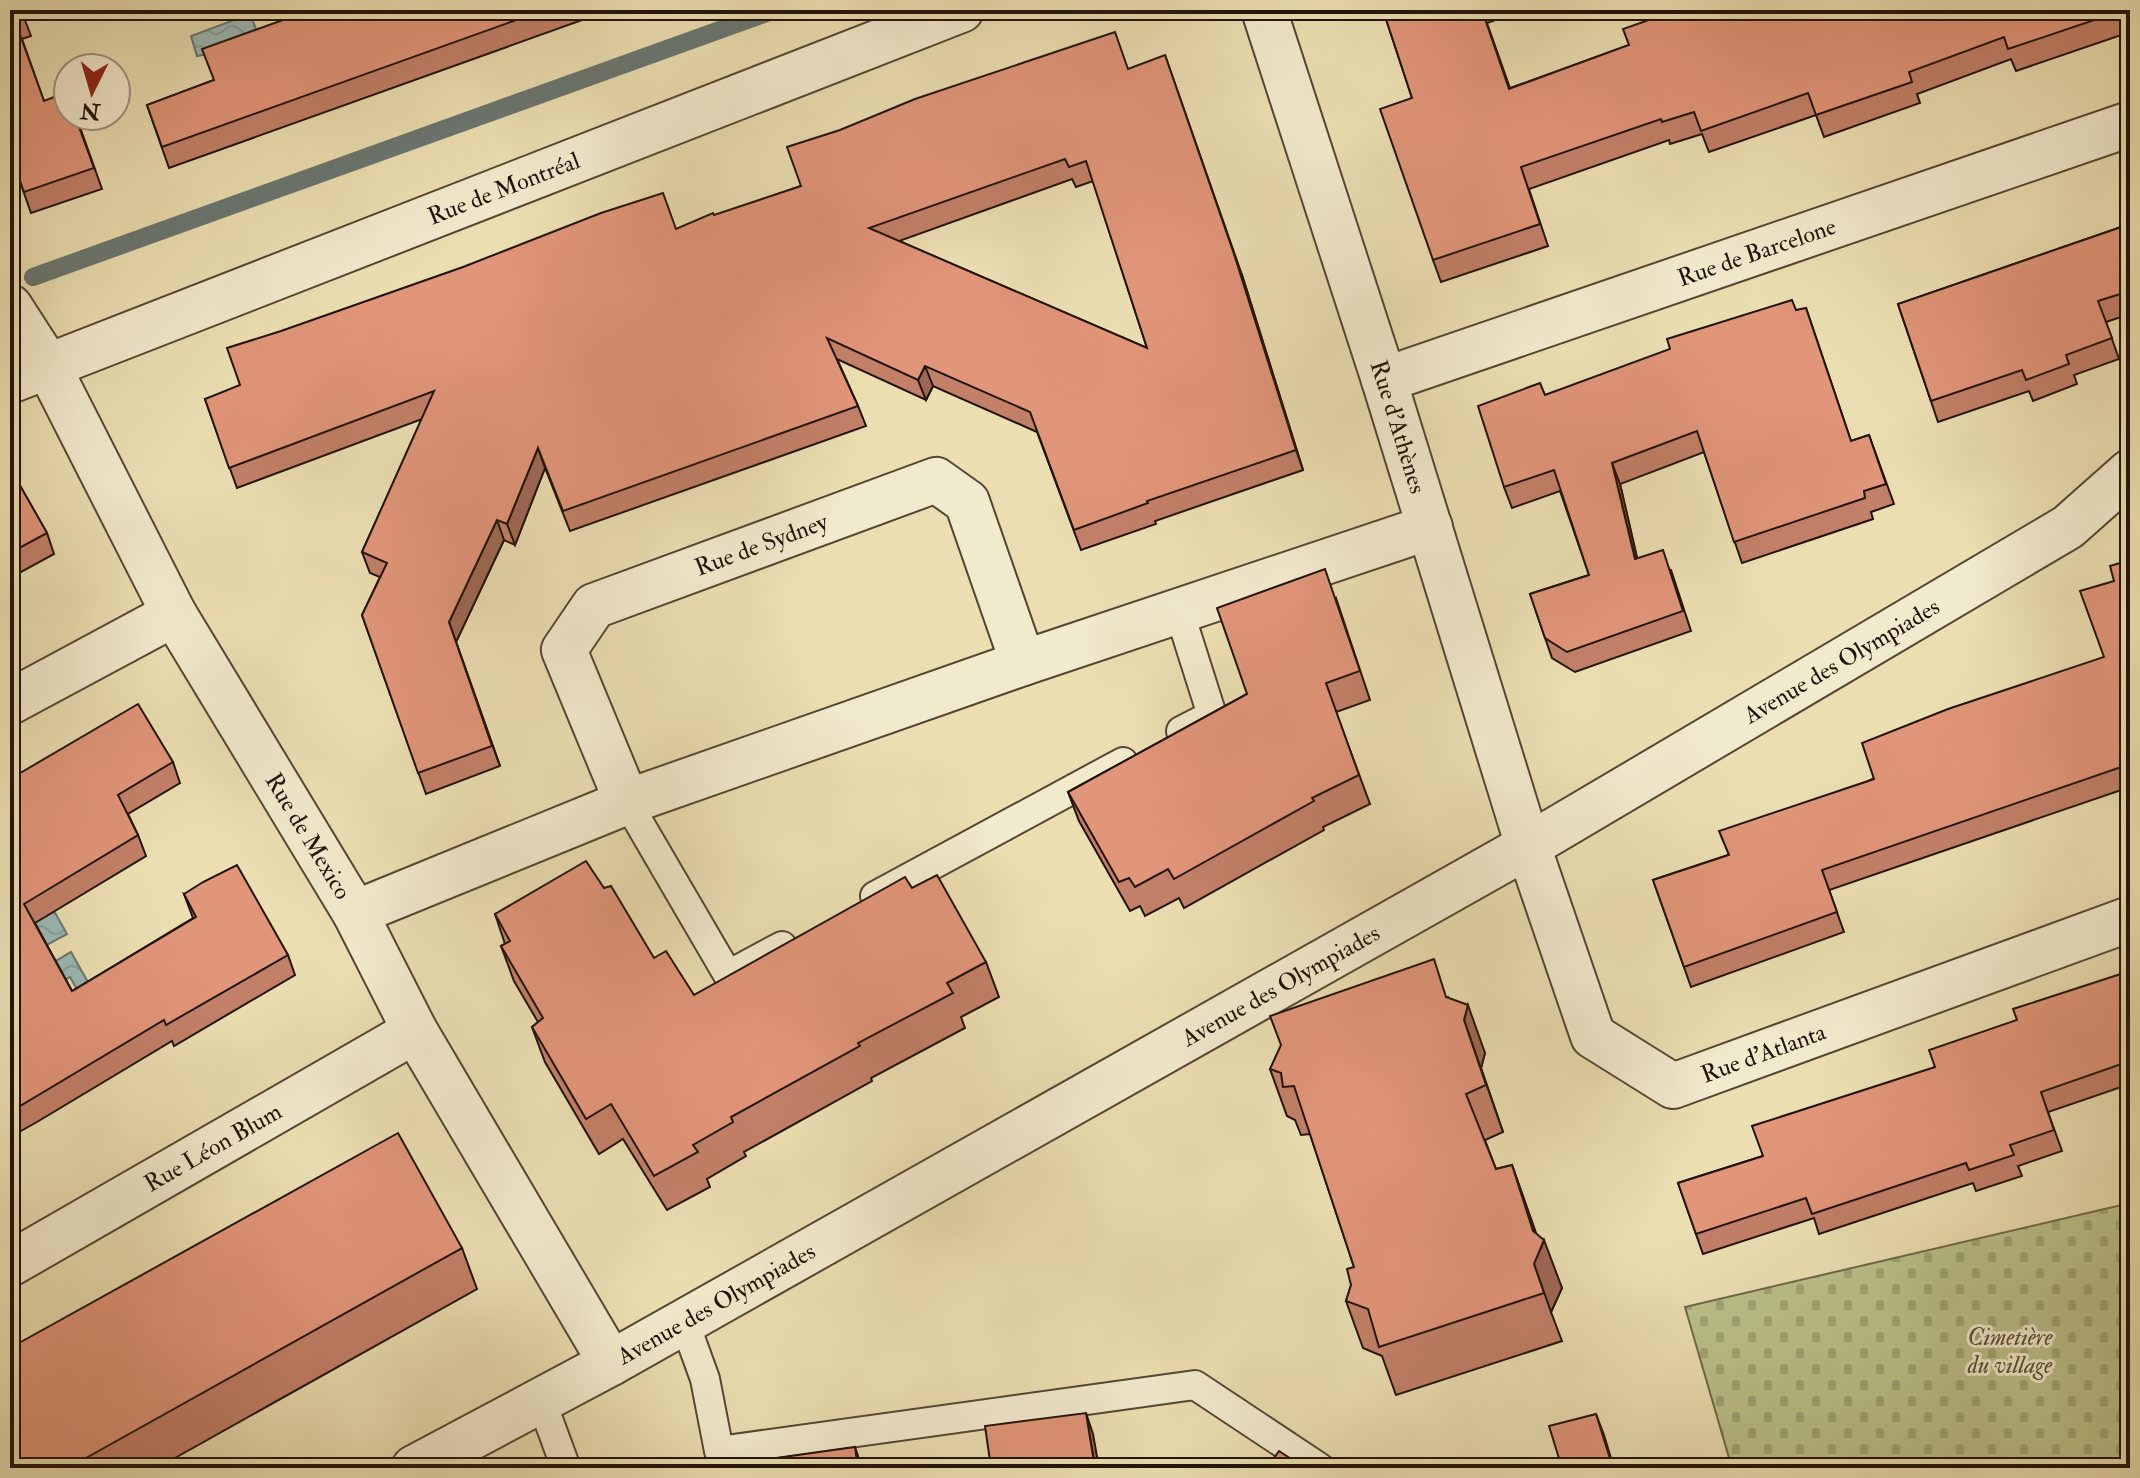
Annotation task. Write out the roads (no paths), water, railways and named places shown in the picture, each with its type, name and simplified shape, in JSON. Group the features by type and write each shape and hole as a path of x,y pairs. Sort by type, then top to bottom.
{"street":[{"name":"Rue de Montréal","path":"29,373 961,10"},
{"name":"Rue d'Athènes","path":"1264,10 1384,380 1528,846"},
{"name":"Rue de Barcelone","path":"1384,380 2130,124"},
{"name":"Rue de Mexico","path":"10,307 29,373 355,913 415,1031 611,1363"},
{"name":"Avenue des Olympiades","path":"414,1468 611,1363 1528,846 2068,527 2130,472"},
{"name":"Rue de Sydney","path":"627,802 564,650 594,606 936,480 967,502 1023,663"},
{"path":"355,913 627,802 1023,663 1430,527"},
{"path":"10,702 174,614"},
{"name":"Rue d'Atlanta","path":"1528,846 1593,1036 1673,1086 2130,919"},
{"name":"Rue Léon Blum","path":"10,1264 415,1031"}],"lane":[{"path":"852,908 1212,715 1179,611"},
{"path":"627,802 728,975 811,930"},
{"path":"684,1321 705,1379 720,1460 1195,1385 1320,1468"},
{"path":"541,1400 566,1468"}],"water":[{"path":"250,14 262,44 197,56 191,36"},
{"path":"25,859 67,934 45,946 10,882"},
{"path":"71,952 111,1023 100,1030 70,977 38,997 27,978"}],"waterway":[{"path":"33,277 775,10"}],"park label":[{"name":"Cimetière du village","path":"2010,1351"}]}
